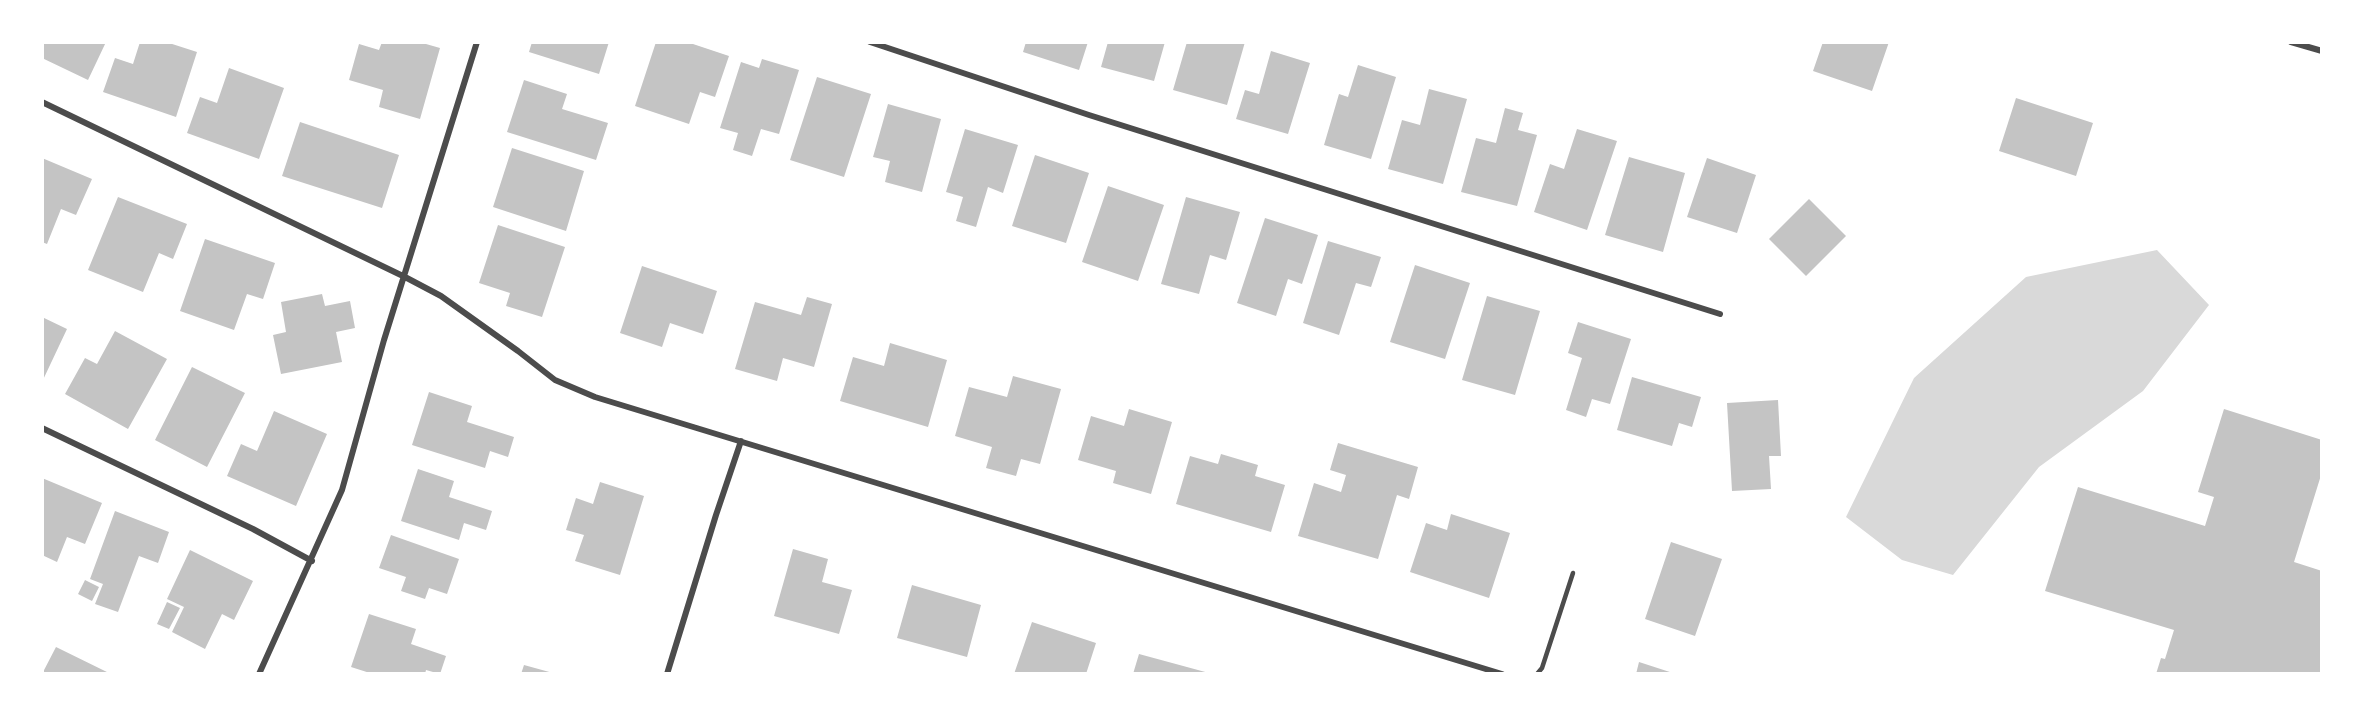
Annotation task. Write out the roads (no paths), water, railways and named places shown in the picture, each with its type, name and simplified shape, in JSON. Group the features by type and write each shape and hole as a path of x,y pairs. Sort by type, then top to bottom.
{"street":[{"path":"259,674 312,561 342,490 384,340 477,42"},
{"path":"870,42 1089,116 1720,314"},
{"path":"2291,42 2322,51"},
{"path":"42,102 441,296 555,380 595,397 1502,674"},
{"path":"42,428 253,529 312,561"},
{"path":"667,674 741,441"}],"lane":[{"path":"1536,674 1542,668 1573,573"}]}
